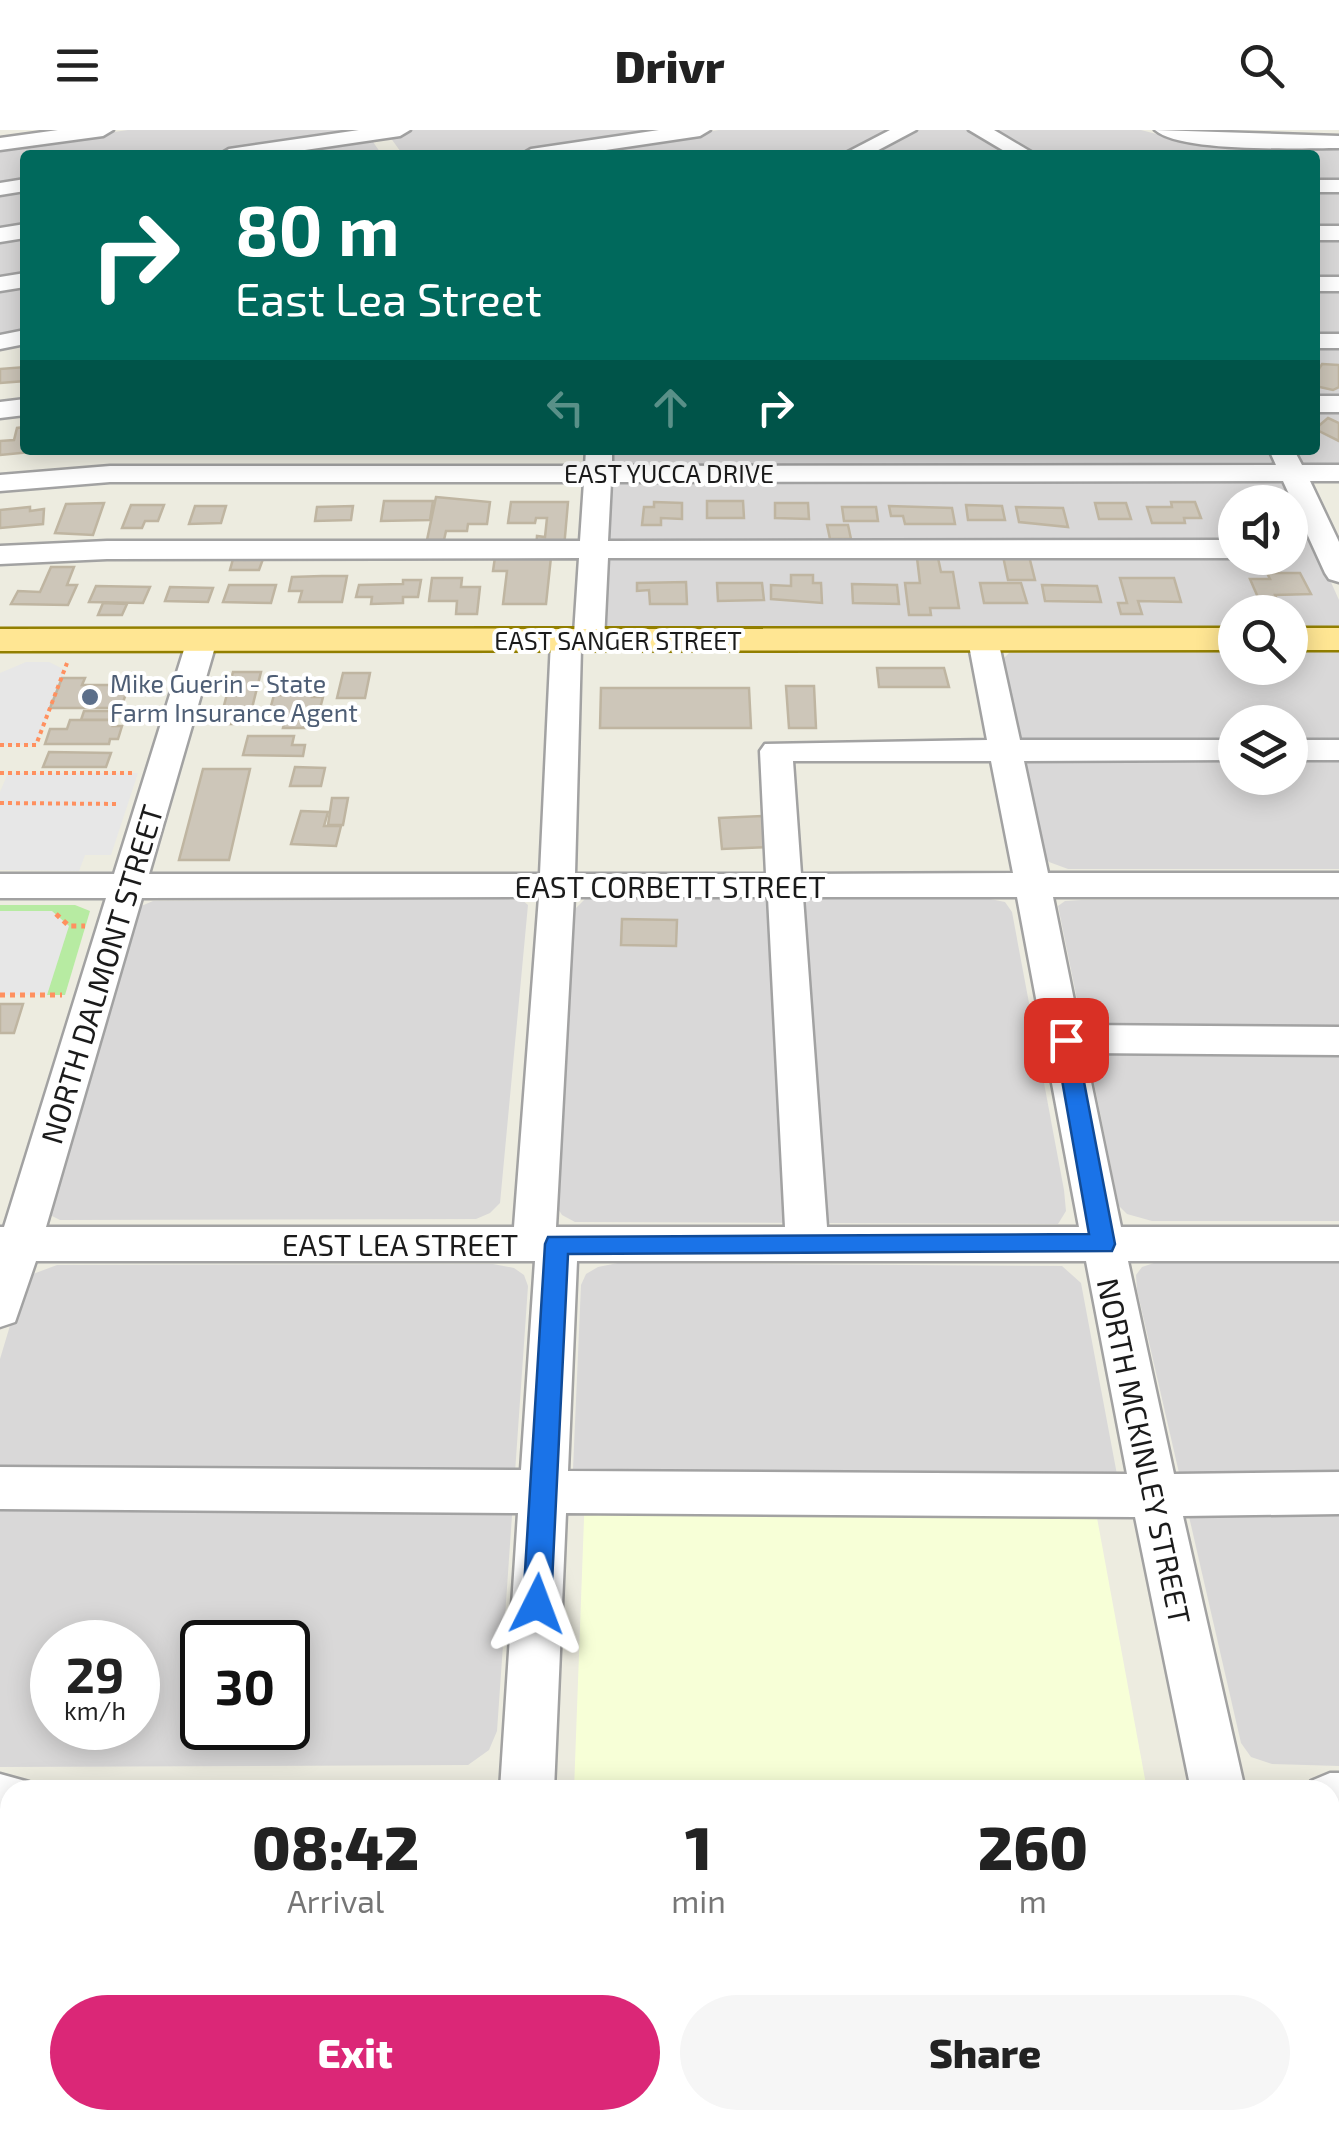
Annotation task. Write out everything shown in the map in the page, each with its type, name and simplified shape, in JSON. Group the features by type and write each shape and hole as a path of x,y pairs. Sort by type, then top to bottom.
{"main road":[{"path":"1308,640 1339,639"},
{"name":"EAST SANGER STREET","path":"1,641 1218,640"}],"street":[{"path":"0,144 104,130"},
{"path":"261,150 400,130"},
{"path":"565,150 700,130"},
{"path":"863,150 906,130"},
{"path":"979,130 1017,150"},
{"path":"1165,130 1216,140 1339,142"},
{"path":"528,1780 543,1492 557,886 578,641 594,549 598,462"},
{"name":"EAST YUCCA DRIVE","path":"0,483 110,474 598,462 1288,462 1339,474"},
{"path":"1288,462 1335,557"},
{"path":"0,555 107,550 1218,550"},
{"path":"1308,553 1335,557"},
{"name":"NORTH DALMONT STREET","path":"0,1308 10,1244 128,886 202,640"},
{"name":"NORTH MCKINLEY STREET","path":"982,640 1066,1040 1152,1496 1216,1780"},
{"path":"807,1242 776,751 1218,750"},
{"path":"1308,750 1339,750"},
{"name":"EAST CORBETT STREET","path":"0,886 1339,884"},
{"path":"1066,1040 1339,1040"},
{"name":"EAST LEA STREET","path":"10,1244 1339,1244"},
{"path":"0,1488 1152,1496 1339,1493"}],"path":[{"path":"0,745 36,745 70,656"},
{"path":"0,773 138,773 133,788"},
{"path":"0,803 128,804 123,817"},
{"path":"0,995 66,995"}],"shaded area":[{"path":"128,130 365,130 379,150 20,150 20,227 0,230 0,148"},
{"path":"385,130 671,130 536,150 399,150"},
{"path":"719,130 1141,130 1195,144 1284,150 585,150"},
{"path":"1339,146 1339,229 1320,229 1320,150 1308,148"},
{"path":"20,236 20,332 0,335 0,239"},
{"path":"1320,238 1339,238 1339,337 1320,337"},
{"path":"1320,346 1339,346 1339,468 1306,467 1297,455 1320,455"},
{"path":"609,455 1273,455 1276,461 1272,467 610,465"},
{"path":"1272,479 1287,485 1218,485 1218,575 1308,575 1308,531 1339,600 1339,628 1308,628 1308,595 1218,595 1218,628 603,626 610,482"},
{"path":"1308,650 1339,651 1339,869 1068,869 1049,862 1044,856 1002,660 1009,653 1218,651 1218,685 1308,685"},
{"path":"26,662 49,662 65,670 36,745 0,745 0,673"},
{"path":"8,773 138,773 111,855 85,855 79,871 0,870 0,792"},
{"path":"985,898 1005,902 1012,912 1064,1190 1066,1211 1058,1224 575,1222 562,1215 555,1204 571,938 574,910 585,899"},
{"path":"1339,899 1339,1221 1152,1221 1127,1214 1119,1206 1058,906 1065,901 1081,900"},
{"path":"522,900 528,905 500,1203 490,1213 476,1219 60,1220 52,1216 48,1205 139,907 153,901"},
{"path":"0,911 52,911 69,926 47,995 0,995"},
{"path":"618,1263 1062,1266 1081,1283 1121,1496 572,1492 581,1285 586,1274"},
{"path":"1154,1263 1339,1263 1339,1766 1272,1764 1251,1757 1241,1743 1137,1290 1136,1275 1142,1267"},
{"path":"493,1264 514,1268 524,1275 528,1286 497,1731 489,1750 468,1765 0,1767 0,1359 21,1289 33,1274 57,1265"},
{"path":"585,1492 1093,1496 1145,1780 574,1780"}],"green space":[{"path":"0,905 75,905 90,911 65,995 0,995"}],"building":[{"path":"1339,365 1339,387 1320,387 1320,367"},
{"path":"20,367 20,381 0,383 0,369"},
{"path":"1328,418 1339,423 1339,441 1320,432 1320,425"},
{"path":"20,428 20,453 0,455 0,441 14,440"},
{"path":"436,497 490,502 487,524 468,524 467,531 446,531 444,540 427,540"},
{"path":"384,501 433,501 430,520 381,521"},
{"path":"707,501 743,501 744,518 707,518"},
{"path":"511,502 568,502 564,548 536,548 537,536 545,537 547,518 536,518 535,523 508,523"},
{"path":"654,502 682,503 682,519 661,518 661,525 642,525 644,507 654,507"},
{"path":"1171,502 1195,502 1201,518 1184,518 1185,523 1152,523 1147,507 1172,507"},
{"path":"104,503 93,535 55,533 66,504"},
{"path":"775,503 808,503 809,519 775,518"},
{"path":"1095,503 1126,503 1131,519 1099,519"},
{"path":"131,505 164,505 158,521 145,521 142,528 122,528"},
{"path":"966,505 1002,506 1005,520 968,520"},
{"path":"195,506 226,506 221,523 189,524"},
{"path":"353,506 351,520 315,521 317,507"},
{"path":"889,506 952,508 955,524 905,524 903,516 891,516"},
{"path":"30,507 30,511 44,509 43,524 0,528 0,510"},
{"path":"842,507 876,507 878,521 844,521"},
{"path":"1016,507 1063,508 1068,527 1019,522"},
{"path":"827,525 848,525 851,539 830,539"},
{"path":"1003,556 1029,556 1035,580 1008,580"},
{"path":"495,557 551,557 546,604 503,604 507,571 493,571"},
{"path":"917,558 938,558 941,572 953,572 959,608 930,608 931,615 909,615 905,583 920,583"},
{"path":"233,559 263,559 259,570 230,570"},
{"path":"51,567 74,567 67,585 77,585 68,605 11,604 18,591 40,592"},
{"path":"791,575 813,575 813,583 821,583 822,603 771,599 771,585 791,586"},
{"path":"1268,575 1301,575 1311,594 1257,595 1250,579 1270,579"},
{"path":"347,576 342,602 299,602 302,591 289,591 292,577"},
{"path":"432,578 462,578 461,587 480,587 477,614 456,614 457,601 429,601"},
{"path":"1120,578 1174,578 1181,602 1138,601 1142,614 1121,614 1118,603 1127,603"},
{"path":"403,580 421,580 418,597 403,597 403,603 371,604 372,597 356,597 359,585 403,584"},
{"path":"686,582 687,604 650,604 649,590 637,591 637,583"},
{"path":"717,583 762,583 764,600 718,601"},
{"path":"980,583 1021,583 1027,603 984,603"},
{"path":"852,584 897,585 899,604 853,603"},
{"path":"229,585 276,585 271,603 223,602"},
{"path":"1042,585 1097,586 1101,602 1045,601"},
{"path":"96,586 150,587 143,603 89,602"},
{"path":"170,587 213,588 208,602 165,601"},
{"path":"103,603 127,604 122,615 98,615"},
{"path":"877,668 944,668 949,687 879,687"},
{"path":"233,672 261,672 248,724 219,724"},
{"path":"343,673 370,673 365,698 337,698"},
{"name":"Mike Guerin - State Farm Insurance Agent","path":"62,678 85,678 82,685 129,685 121,708 50,708"},
{"path":"786,686 814,686 816,728 789,728"},
{"path":"601,688 749,688 751,728 600,728"},
{"path":"298,689 314,689 312,697 323,697 315,728 283,728 286,717 268,717 274,695 296,695"},
{"path":"84,711 119,711 116,720 81,720"},
{"path":"70,720 116,720 113,726 122,726 118,739 110,739 109,744 45,744 50,729 67,729"},
{"path":"248,736 294,736 292,745 305,745 303,756 243,755"},
{"path":"49,752 111,753 106,767 43,767"},
{"path":"295,767 325,768 321,786 290,786"},
{"path":"203,769 250,769 229,860 179,860"},
{"path":"332,798 348,798 343,825 328,825"},
{"path":"301,811 328,812 324,826 341,826 336,846 291,844"},
{"path":"762,816 767,847 722,849 719,818"},
{"path":"622,919 677,920 676,946 621,945"},
{"path":"0,1004 23,1004 14,1033 0,1033"}],"place":[{"name":"Mike Guerin - State Farm Insurance Agent","path":"90,697"}],"route":[{"path":"537,1604 557,1244 1103,1244 1066,1040"}]}
